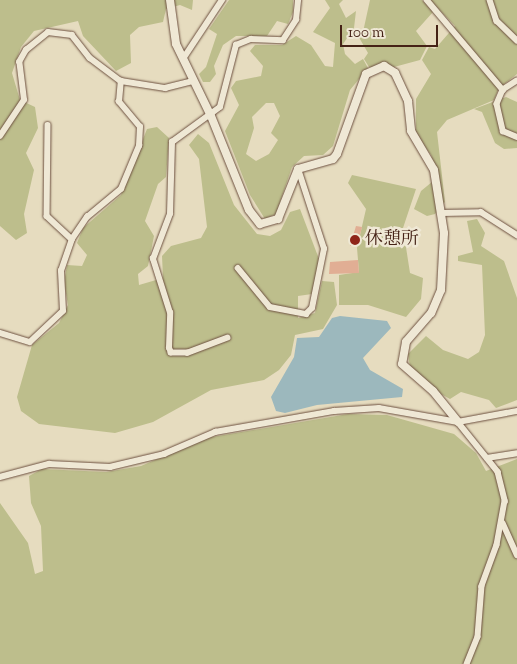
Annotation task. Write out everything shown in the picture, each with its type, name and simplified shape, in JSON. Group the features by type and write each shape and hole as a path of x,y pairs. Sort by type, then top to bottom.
{"street":[{"path":"170,0 173,35 212,116 232,174 260,224 278,219 298,169"},
{"path":"183,59 222,0"},
{"path":"228,338 188,353 171,352 170,313 154,269 170,214 172,142 212,116 224,97 231,51 242,41 276,41 287,36 296,20 298,0"},
{"path":"427,0 503,90"},
{"path":"490,0 496,21 517,40"},
{"path":"0,136 24,100 20,62 26,50 48,32 72,35 90,58 121,81 165,88 194,81"},
{"path":"298,169 333,159 366,74 384,66 395,73 405,91 411,131 434,170 442,213 441,290 431,313 406,342 401,357 409,374 433,391 487,458 503,482 503,517 510,546 517,555"},
{"path":"0,333 30,342 59,316 64,302 61,271 72,239 87,217 121,190 139,146 140,127 119,102 121,81"},
{"path":"517,81 503,90 497,104 500,126 517,137"},
{"path":"48,125 47,216 72,239"},
{"path":"238,268 270,307 306,314 312,308 324,249 298,169"},
{"path":"442,213 482,212 517,234"},
{"path":"0,477 49,464 110,467 164,454 215,432 334,411 379,408 458,422 517,411"},
{"path":"487,458 517,453"},
{"path":"467,664 478,637 482,586 503,517"}],"green space":[{"path":"0,0 193,0 192,10 180,5 166,9 163,22 139,27 130,35 131,63 116,71 83,36 78,21 34,31 21,47 12,73 20,100 35,107 38,128 26,153 34,170 24,214 27,233 16,240 0,226"},
{"path":"229,0 293,0 293,12 288,24 277,21 267,36 236,36 223,45 214,66 216,74 210,82 203,82 199,74 206,67 217,34 209,29"},
{"path":"325,0 343,0 339,4 346,18 356,11 354,28 343,44 345,54 355,64 363,59 368,68 350,90 333,146 323,155 304,156 292,167 276,214 265,219 250,195 225,131 239,105 231,88 236,81 261,76 263,66 250,51 255,45 282,45 296,36 311,45 325,66 333,67 335,43 313,32 330,8","holes":["266,103 274,103 280,116 271,133 278,140 269,154 256,161 246,154 254,128 252,117"]},
{"path":"370,0 422,0 433,12 416,31 427,46 420,60 394,67 369,67 364,59 368,53 357,34 363,32"},
{"path":"430,0 517,0 517,74 499,88 494,100 447,120 437,132 445,202 435,214 427,216 414,209 421,191 438,177 431,155 416,134 416,99 431,74 422,60 429,47 435,49 455,26"},
{"path":"506,97 517,102 517,148 504,149 495,143 482,112 474,109"},
{"path":"157,127 169,138 166,177 158,184 145,221 154,236 148,266 138,274 139,285 163,278 162,256 171,246 201,238 207,227 199,159 189,145 198,134 209,143 234,205 257,234 270,236 281,230 290,212 300,209 319,259 312,294 298,296 298,318 315,313 322,281 334,282 337,305 323,329 295,335 291,355 279,370 264,380 211,390 153,422 115,433 39,424 21,411 17,397 32,345 59,323 68,305 64,282 67,265 82,266 87,255 77,243 83,228 121,195 147,129"},
{"path":"352,175 416,189 403,228 410,273 423,278 421,299 406,317 368,305 339,305 339,275 359,272 357,248 366,209 348,183"},
{"path":"477,219 485,233 481,246 504,261 517,298 517,400 496,408 489,400 461,392 450,399 441,394 410,367 408,354 426,336 443,350 468,359 479,352 485,335 482,265 458,261 458,256 473,252 467,221"},
{"path":"348,414 387,415 454,434 476,453 486,471 517,459 517,664 0,664 0,503 28,543 35,574 43,571 41,526 31,503 29,476 42,469 106,472 141,466 206,438"}],"water":[{"path":"340,316 387,321 391,328 363,358 370,370 403,389 402,397 317,405 285,413 276,411 271,397 294,357 297,338 319,337 332,318"}],"building":[{"name":"休憩所","path":"356,226 362,227 357,246 350,246"},
{"path":"358,260 359,273 329,274 330,262"}],"place":[{"name":"休憩所","path":"355,240"}]}
